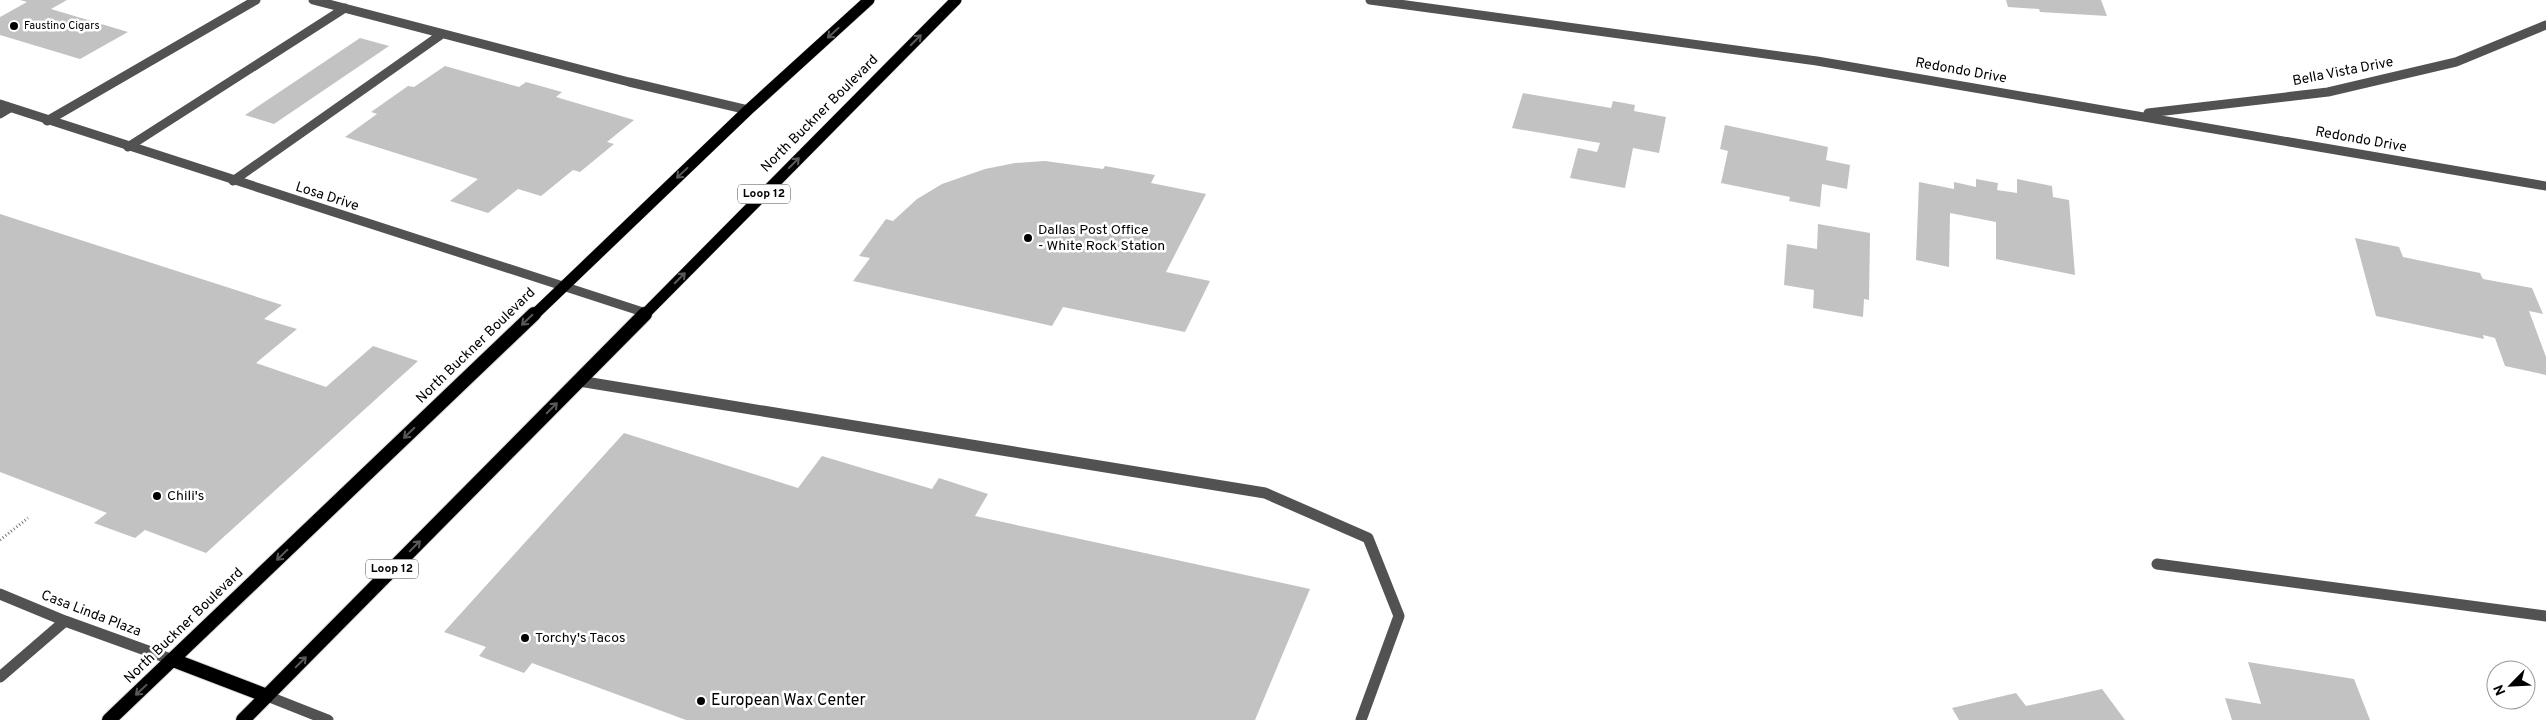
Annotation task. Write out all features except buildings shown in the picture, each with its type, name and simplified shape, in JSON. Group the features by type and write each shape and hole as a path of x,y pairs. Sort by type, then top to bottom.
{"main road":[{"name":"North Buckner Boulevard","path":"109,720 562,286 748,110 869,0"},
{"name":"North Buckner Boulevard","path":"243,720 956,0"},
{"path":"173,660 266,696"}],"street":[{"path":"47,121 256,0"},
{"path":"313,0 629,82 748,110"},
{"name":"Redondo Drive","path":"1370,0 1817,61 2546,186"},
{"path":"128,147 345,8"},
{"name":"Bella Vista Drive","path":"2137,115 2328,92 2456,62 2546,25"},
{"path":"232,181 442,34"},
{"name":"Losa Drive","path":"0,104 232,181 646,313"},
{"path":"0,114 10,108"},
{"path":"579,381 1265,494 1368,538 1399,616 1361,720"},
{"path":"2157,564 2546,616"},
{"name":"Casa Linda Plaza","path":"0,594 65,621 173,660"},
{"path":"0,676 65,621"},
{"path":"266,696 328,720"}],"path":[{"path":"0,540 28,518"}],"place":[{"name":"Faustino Cigars","path":"14,26"},
{"name":"Dallas Post Office - White Rock Station","path":"1028,238"},
{"name":"Chili's","path":"157,496"},
{"name":"Torchy's Tacos","path":"525,638"},
{"name":"European Wax Center","path":"701,701"}]}
